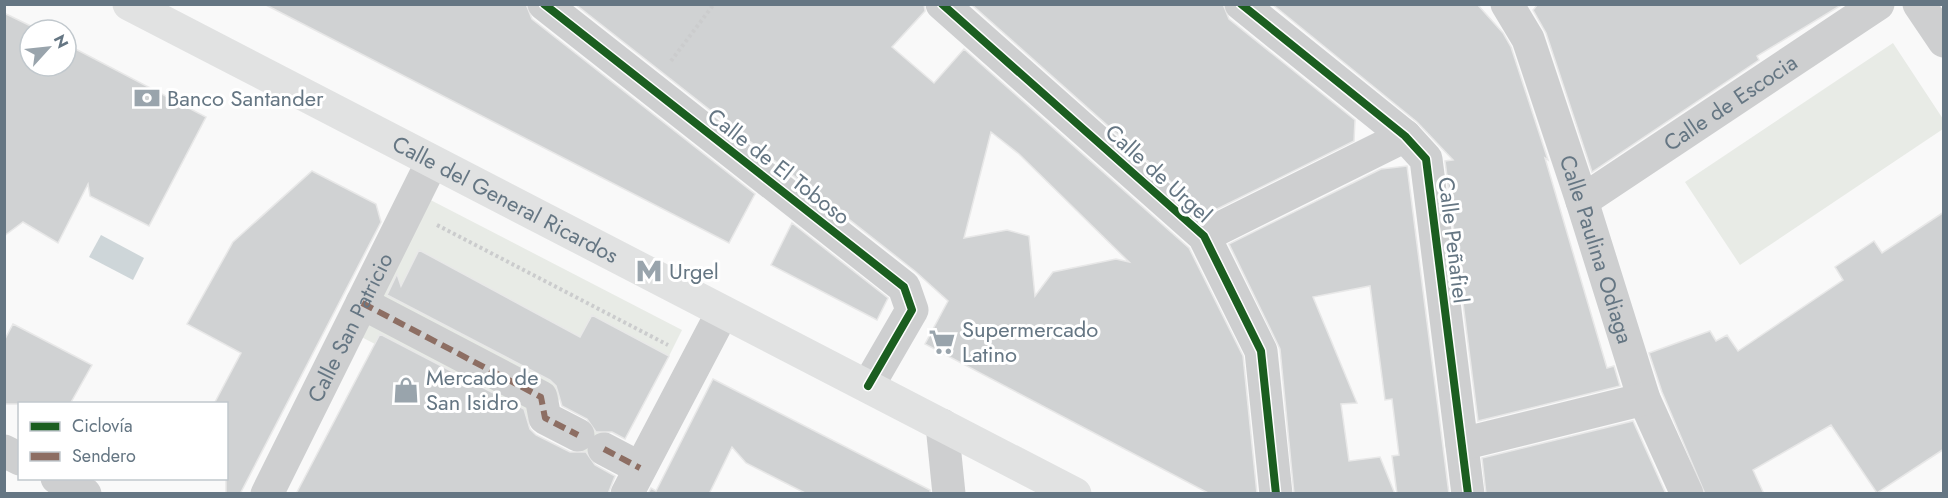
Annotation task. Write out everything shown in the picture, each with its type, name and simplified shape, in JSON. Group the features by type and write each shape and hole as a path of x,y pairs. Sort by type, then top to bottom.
{"main road":[{"name":"Calle del General Ricardos","path":"129,4 1075,494"}],"street":[{"name":"Calle de El Toboso","path":"544,4 904,287 912,310 868,386"},
{"name":"Calle de Urgel","path":"942,4 1204,236 1261,351 1276,494"},
{"name":"Calle Peñafiel","path":"1241,4 1405,136 1426,159 1468,494"},
{"name":"Calle de Escocia","path":"1582,201 1878,4"},
{"path":"1919,4 1944,41"},
{"name":"Calle Paulina Odiaga","path":"1509,5 1528,39 1644,399 1687,494"},
{"path":"1204,236 1405,136"},
{"name":"Calle San Patricio","path":"267,494 432,162"},
{"path":"362,303 541,397 545,418 591,442 633,481 722,313"},
{"path":"1462,444 1644,399"},
{"path":"942,425 950,494"},
{"path":"4,451 18,458"},
{"path":"60,480 85,494"}],"path":[{"path":"650,88 714,4"},
{"path":"434,223 678,350"}],"shaded area":[{"path":"1893,43 1943,119 1943,129 1740,265 1685,182"},
{"path":"417,193 682,330 669,356 603,321 555,407 623,443 613,468 348,330"},
{"path":"101,235 144,258 133,280 89,257"}],"building":[{"path":"264,4 526,4 532,19 755,194 729,243"},
{"path":"575,4 924,4 925,11 892,47 934,83 964,49 1189,248 1243,356 1257,494 1210,494 925,344 948,301 916,272","holes":["991,132 1019,154 1129,262 1116,259 1053,272 1035,296 1029,236 1007,230 964,238"]},
{"path":"971,4 1223,4 1229,19 1355,120 1354,141 1207,214"},
{"path":"1272,4 1477,4 1503,33 1511,47 1548,160 1545,158 1607,368 1614,366 1620,386 1478,421 1445,161 1453,160 1417,122"},
{"path":"1538,4 1843,4 1757,56 1759,60 1592,172 1546,33 1533,10"},
{"path":"4,13 18,20 18,78 78,78 78,50 206,117 149,226 90,196 88,184 58,243 23,222 4,236"},
{"path":"1407,166 1449,494 1397,494 1392,456 1399,455 1392,399 1385,400 1370,286 1313,297 1357,403 1341,404 1349,461 1380,457 1395,494 1294,494 1280,349 1229,244 1381,169"},
{"path":"312,171 376,204 381,222 240,494 226,494 228,402 215,402 241,353 187,324 233,242"},
{"path":"1944,212 1944,449 1877,493 1831,425 1753,470 1764,494 1705,494 1662,392 1649,353 1710,331 1716,341 1727,335 1738,351 1843,280 1835,267 1874,241 1882,253"},
{"path":"792,223 888,298 877,320 771,265"},
{"path":"419,250 580,337 592,315 669,356 625,439 612,432 596,432 587,419 562,406 556,386 550,380 387,295 397,274 401,286"},
{"path":"13,324 92,365 71,402 4,404 4,341"},
{"name":"Mercado de San Isidro","path":"380,334 524,409 530,429 536,435 570,452 586,452 595,465 615,476 608,494 296,494"},
{"path":"713,379 930,490 930,494 807,494 746,463 732,447 709,494 648,494 651,488 656,491"},
{"path":"1633,421 1666,494 1486,494 1482,458"}],"marked path":[{"path":"362,303 541,397 545,418 578,435"},
{"path":"604,449 640,468"}],"cycle path":[{"path":"544,4 904,287 912,310 868,386"},
{"path":"942,4 1204,236 1261,351 1276,494"},
{"path":"1241,4 1405,136 1426,159 1468,494"}],"place":[{"name":"Banco Santander","path":"147,98"},
{"name":"Urgel","path":"649,271"},
{"name":"Supermercado Latino","path":"942,342"},
{"name":"Mercado de San Isidro","path":"406,390"}]}
